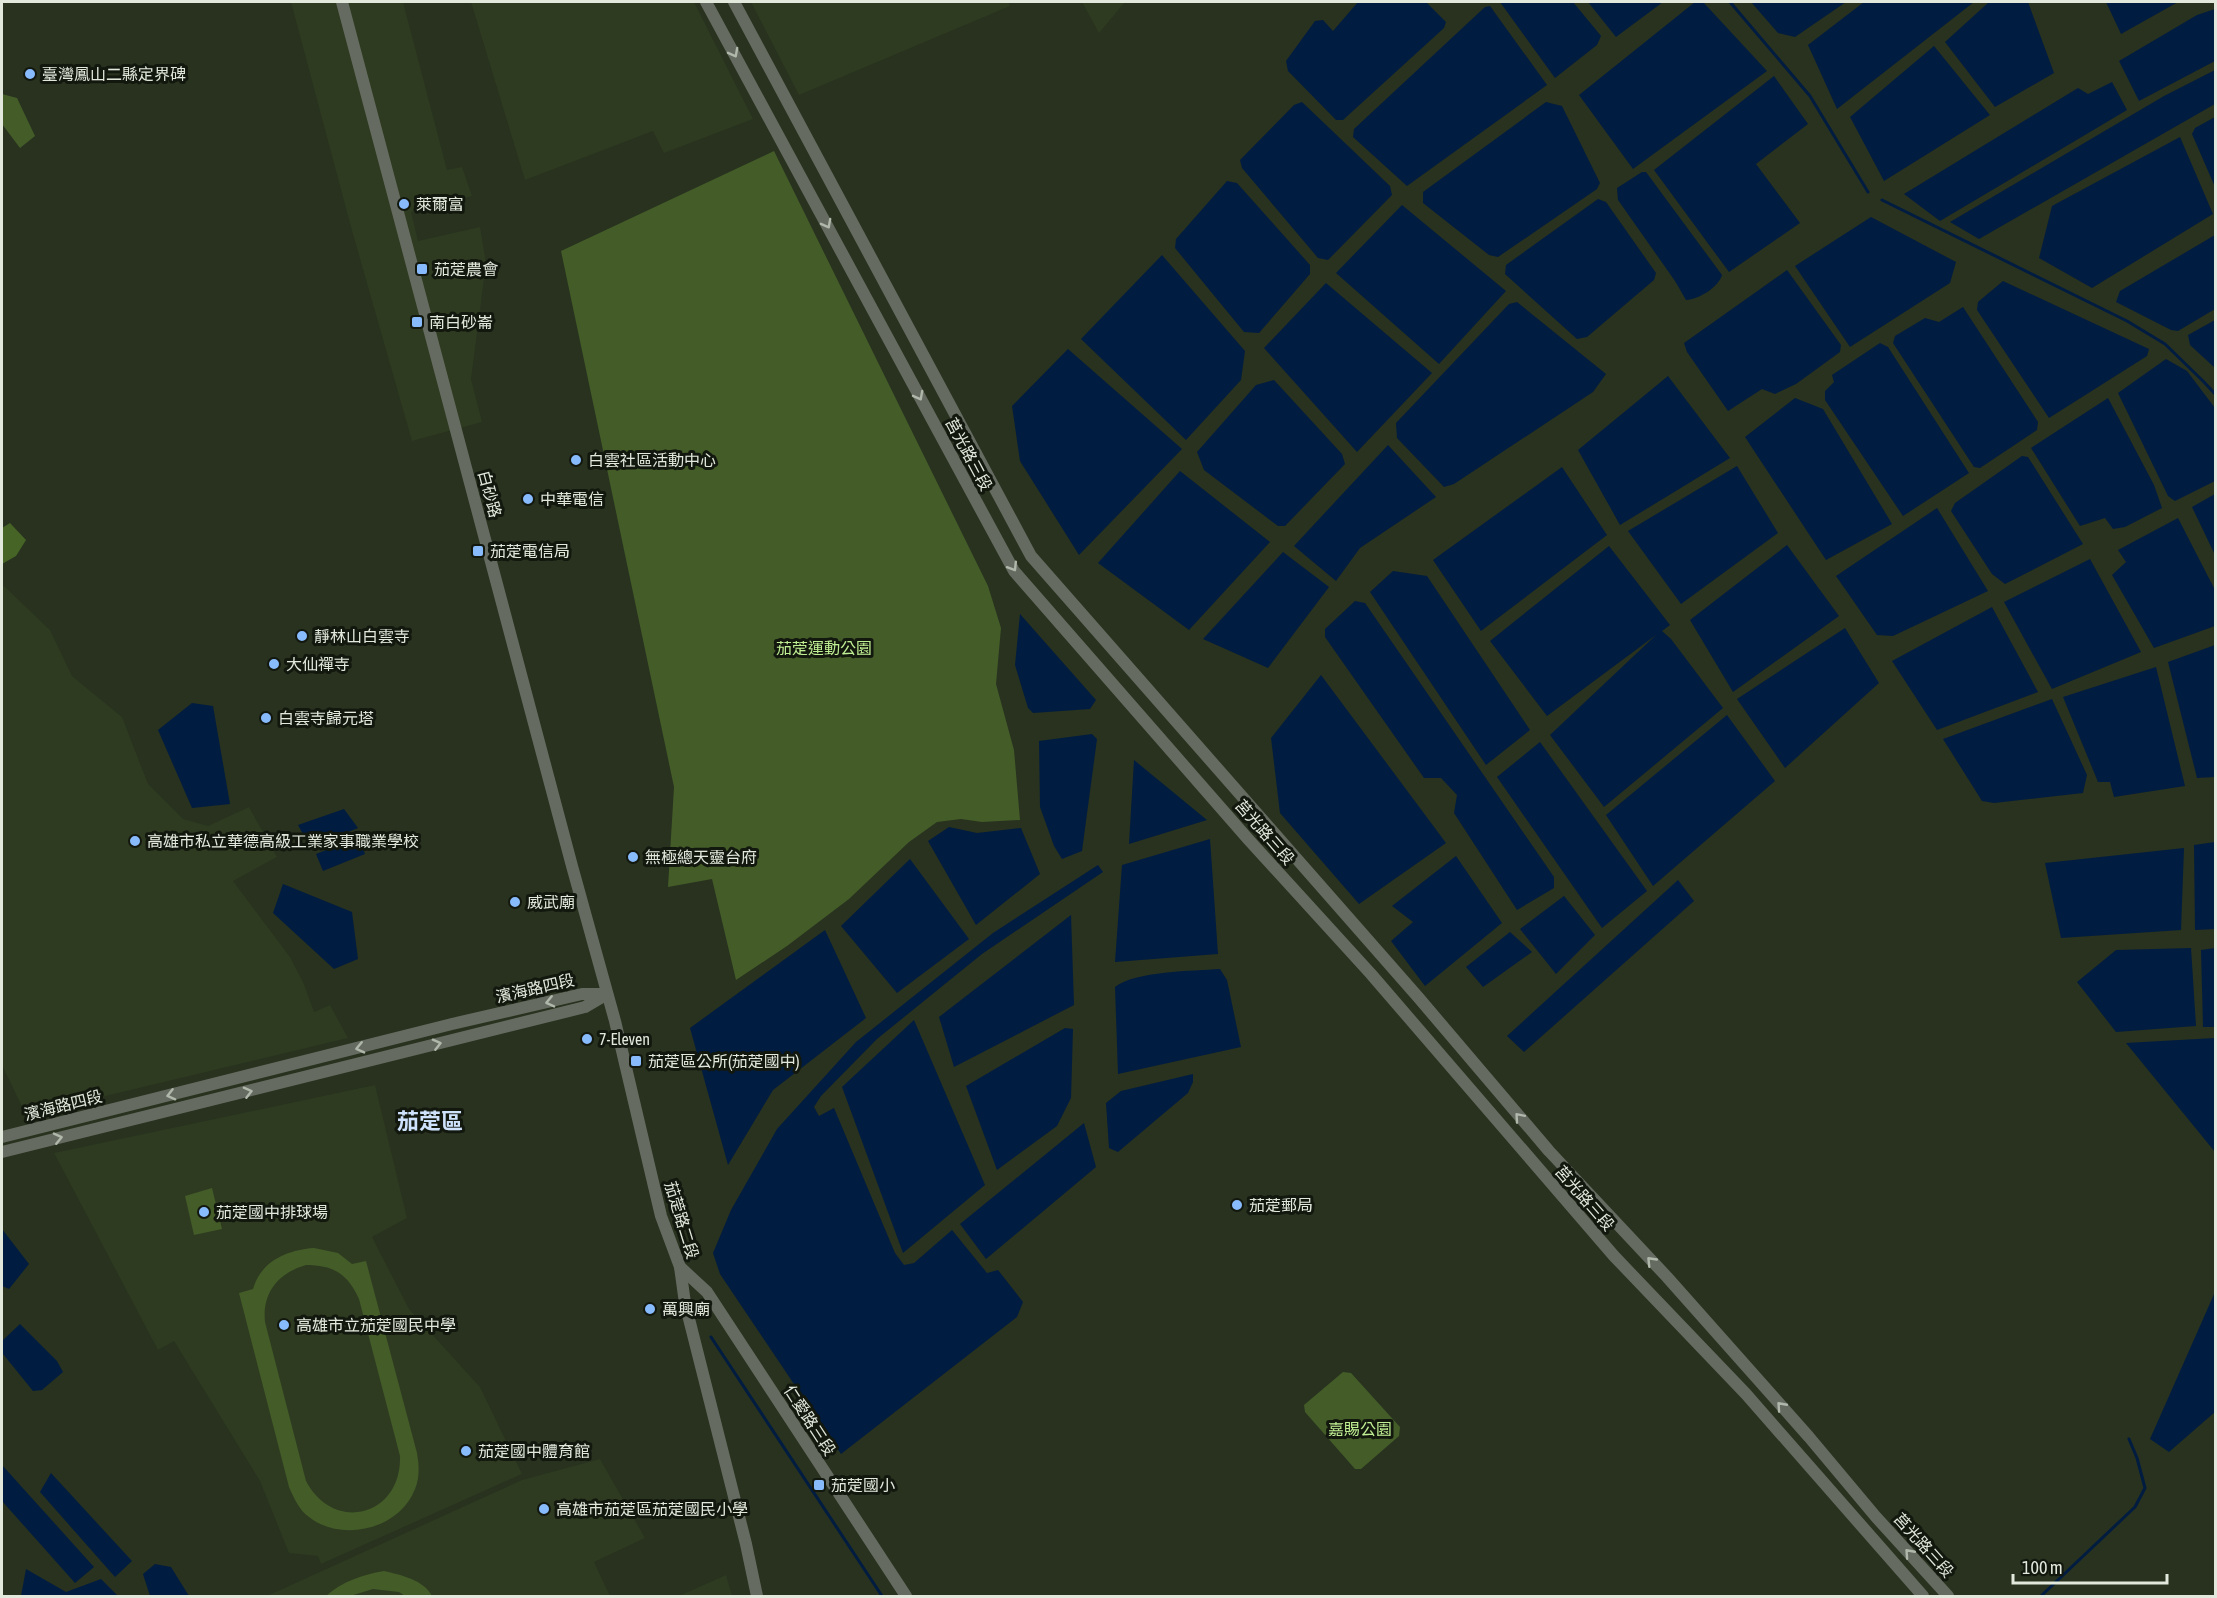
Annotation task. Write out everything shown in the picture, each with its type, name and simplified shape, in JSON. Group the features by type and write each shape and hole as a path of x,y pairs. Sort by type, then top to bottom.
{"street":[{"name":"白砂路","path":"342,2 607,994"},
{"name":"莒光路三段","path":"706,2 1014,571 1248,839 1371,974 1614,1256 1746,1394 1923,1596"},
{"name":"莒光路三段","path":"734,2 1031,556 1410,988 1549,1151 1667,1277 1809,1437 1876,1517 1948,1596"},
{"name":"濱海路四段","path":"2,1137 474,1019 582,994 607,994"},
{"name":"濱海路四段","path":"2,1152 585,1007 607,994"},
{"name":"茄萣路二段","path":"607,994 661,1216 680,1267 685,1303 757,1596"},
{"name":"仁愛路三段","path":"680,1267 707,1292 906,1596"}],"shaded area":[{"path":"291,2 403,2 447,170 462,167 472,196 411,212 418,241 480,227 486,263 471,379 482,422 412,441 351,227"},
{"path":"471,2 694,2 753,119 664,153 653,131 525,180"},
{"path":"751,2 1008,2 1010,6 799,95"},
{"path":"1082,2 1125,2 1099,33"},
{"name":"高雄市私立華德高級工業家事職業學校","path":"4,586 50,630 72,676 122,717 148,784 183,819 208,826 249,807 277,857 233,881 290,957 304,984 314,1012 330,1005 348,1038 26,1115 2,1065 2,588"},
{"name":"高雄市立茄萣國民中學","path":"375,1085 407,1218 372,1237 409,1309 480,1387 522,1474 321,1564 318,1556 289,1553 260,1481 174,1341 158,1350 54,1153"},
{"name":"高雄市茄萣區茄萣國民小學","path":"600,1459 645,1538 594,1562 610,1596 267,1596 522,1480"},
{"path":"726,1575 732,1596 679,1596"}],"green space":[{"path":"2,94 17,98 35,136 20,148 2,124"},
{"name":"茄萣運動公園","path":"774,151 988,586 1001,628 996,684 1014,750 1020,820 982,822 961,819 937,822 909,842 849,899 787,946 736,980 712,879 668,887 674,787 561,251"},
{"path":"10,523 26,540 16,556 2,564 2,528"},
{"name":"茄萣國中排球場","path":"212,1188 222,1229 194,1235 185,1196"},
{"path":"314,1248 338,1253 352,1264 366,1261 417,1453 418,1480 407,1503 397,1514 369,1528 337,1529 322,1525 305,1514 295,1499 289,1487 239,1293 253,1289 262,1271 276,1259 304,1249","holes":["306,1265 332,1269 345,1277 359,1299 400,1456 398,1476 390,1493 379,1504 364,1511 349,1512 333,1508 318,1498 306,1481 265,1322 269,1293 280,1279 287,1273"]},
{"name":"嘉賜公園","path":"1343,1372 1351,1373 1400,1427 1399,1436 1361,1469 1355,1469 1305,1412 1304,1405"},
{"path":"384,1571 418,1582 432,1596 405,1596 399,1592 373,1589 350,1596 326,1596 353,1579"}],"water":[{"path":"1358,2 1426,2 1446,22 1444,28 1343,120 1336,120 1288,71 1286,61 1315,21 1323,20 1333,31"},
{"path":"1500,2 1573,2 1601,36 1597,45 1555,78"},
{"path":"1588,2 1663,2 1616,37"},
{"path":"1695,2 1703,2 1767,71 1633,169 1579,95"},
{"path":"1751,2 1846,2 1795,37 1778,33"},
{"path":"1864,2 1974,2 1837,109 1808,45"},
{"path":"1989,2 2028,2 2054,73 1995,107 1945,42"},
{"path":"2106,2 2178,2 2121,34"},
{"path":"1490,6 1547,85 1407,186 1353,137 1354,129 1485,7"},
{"path":"2215,9 2215,61 2139,101 2119,61 2197,15"},
{"path":"1934,46 1990,115 1884,181 1850,117"},
{"path":"2215,70 2215,104 1979,239 1950,222 2164,96"},
{"path":"1774,76 1808,124 1756,164 1800,223 1729,272 1654,170"},
{"path":"2112,82 2127,110 1940,221 1904,194 2078,88 2088,94"},
{"path":"1302,102 1390,186 1392,195 1328,260 1318,258 1242,168 1240,160 1294,105"},
{"path":"1546,102 1562,106 1600,183 1597,189 1498,257 1489,255 1423,203 1423,192"},
{"path":"2215,117 2215,187 2192,134 2195,128"},
{"path":"2180,137 2213,214 2092,288 2039,258 2052,206"},
{"path":"1642,172 1646,172 1722,275 1717,284 1702,295 1686,300 1618,200 1617,188"},
{"path":"1227,181 1237,183 1310,265 1310,274 1259,333 1244,332 1175,248 1176,239"},
{"path":"1598,199 1606,202 1656,273 1654,280 1587,337 1577,339 1505,274 1506,265"},
{"path":"1402,205 1506,291 1439,364 1336,273"},
{"path":"1871,217 1956,262 1950,283 1850,347 1795,266"},
{"path":"2215,235 2215,309 2178,331 2171,330 2116,302 2120,291"},
{"path":"1162,255 1245,351 1241,380 1186,440 1081,339"},
{"path":"1787,270 1841,345 1840,352 1796,384 1775,394 1762,389 1728,411 1687,352 1684,343"},
{"path":"2003,281 2149,349 2147,356 2049,418 1977,310 1978,302"},
{"path":"1326,283 1432,373 1357,452 1264,348"},
{"path":"1517,302 1606,374 1593,392 1454,484 1444,487 1397,438 1396,423 1509,304"},
{"path":"1963,307 2038,422 2037,430 1980,468 1974,467 1893,343 1895,336 1925,318 1939,322"},
{"path":"2215,320 2215,368 2190,345 2188,335"},
{"path":"1880,343 1888,347 1969,473 1903,516 1825,400 1825,391 1834,382 1832,375"},
{"path":"1068,349 1182,449 1079,555 1020,461 1012,406"},
{"path":"2166,359 2187,371 2215,408 2215,481 2175,501 2168,496 2118,393"},
{"path":"1668,376 1730,458 1620,525 1578,450"},
{"path":"1274,380 1342,454 1345,464 1285,526 1278,526 1204,470 1197,452 1256,385"},
{"path":"1795,398 1823,409 1892,524 1826,560 1745,437"},
{"path":"2108,398 2154,485 2162,508 2125,527 2113,529 2105,518 2080,526 2031,448"},
{"path":"1388,445 1436,497 1360,548 1336,581 1294,546"},
{"path":"2022,456 2028,457 2083,544 2005,584 1992,574 1951,511 1955,503"},
{"path":"1737,466 1778,533 1681,604 1628,531"},
{"path":"1562,467 1607,535 1481,631 1433,560"},
{"path":"1180,471 1270,542 1189,630 1098,563"},
{"path":"2215,494 2215,555 2192,507"},
{"path":"1937,508 1988,591 1893,636 1877,635 1836,576"},
{"path":"2178,518 2215,590 2215,626 2154,648 2112,575 2126,562 2118,550"},
{"path":"1787,545 1839,616 1733,692 1690,620"},
{"path":"1609,546 1670,625 1662,631 1671,639 1723,708 1604,807 1550,735 1656,635 1547,716 1490,641"},
{"path":"1283,552 1329,587 1268,668 1203,639"},
{"path":"2090,559 2141,652 2052,689 2004,602"},
{"path":"1393,571 1427,576 1530,730 1486,765 1370,592"},
{"path":"1355,601 1365,603 1554,877 1554,888 1517,910 1454,813 1457,795 1441,778 1424,778 1325,637 1325,629"},
{"path":"1992,607 2038,692 1937,730 1892,661"},
{"path":"1020,614 1096,700 1090,709 1033,713 1028,708 1015,665"},
{"path":"1845,628 1879,683 1785,768 1737,699"},
{"path":"2215,645 2215,777 2197,778 2168,662"},
{"path":"2156,667 2185,786 2114,797 2110,782 2098,782 2063,697"},
{"path":"1321,675 1446,843 1359,904 1280,813 1271,738"},
{"path":"2052,699 2087,775 2083,793 1994,803 1982,801 1943,739"},
{"path":"192,703 213,706 230,804 192,808 158,730"},
{"path":"1727,715 1775,781 1653,886 1606,815"},
{"path":"1092,734 1097,739 1082,851 1062,859 1054,846 1040,807 1039,741"},
{"path":"1540,742 1647,891 1602,928 1497,777"},
{"path":"1134,760 1207,820 1129,844"},
{"path":"344,809 358,828 310,847 298,825"},
{"path":"949,827 977,833 1021,828 1040,874 976,925 928,841"},
{"path":"359,837 365,854 323,871 316,854"},
{"path":"1210,839 1218,954 1115,962 1122,865"},
{"path":"2215,842 2215,929 2195,930 2194,845"},
{"path":"2184,848 2181,930 2061,938 2045,863"},
{"path":"1456,856 1502,923 1425,986 1391,941 1413,922 1392,906"},
{"path":"910,859 969,939 897,993 841,926"},
{"path":"1098,865 1103,872 982,954 877,1039 821,1096 814,1107 819,1116 834,1108 895,1253 904,1265 914,1263 952,1230 987,1273 998,1270 1023,1302 1017,1317 841,1454 720,1274 713,1253 731,1210 777,1129 856,1042 993,933"},
{"path":"1678,880 1694,901 1524,1052 1507,1036"},
{"path":"283,884 352,912 358,959 334,969 273,913"},
{"path":"1564,896 1595,935 1556,974 1520,929"},
{"path":"1071,915 1074,1005 954,1067 939,1017"},
{"path":"825,930 866,1018 773,1090 728,1165 690,1028"},
{"path":"1510,932 1532,952 1483,987 1466,967"},
{"path":"2191,948 2196,1026 2116,1032 2077,982 2116,950"},
{"path":"2215,948 2215,1027 2203,1027 2201,950"},
{"path":"1220,969 1227,980 1241,1047 1118,1074 1115,987 1124,982 1150,975"},
{"path":"914,1020 985,1185 903,1253 842,1087"},
{"path":"1065,1028 1073,1029 1071,1098 1057,1126 997,1170 966,1086"},
{"path":"2216,1038 2215,1152 2126,1043"},
{"path":"1193,1074 1193,1082 1188,1093 1118,1152 1109,1148 1106,1103 1121,1091"},
{"path":"1084,1123 1096,1167 986,1259 960,1224"},
{"path":"2,1229 29,1264 9,1289 2,1286"},
{"path":"2215,1292 2215,1412 2169,1452 2150,1439"},
{"path":"20,1324 57,1361 63,1372 42,1390 33,1391 3,1354 2,1341"},
{"path":"2,1465 94,1567 75,1583 2,1501"},
{"path":"51,1473 132,1561 115,1577 40,1492"},
{"path":"155,1564 171,1567 189,1596 150,1596 143,1574"},
{"path":"26,1569 66,1592 101,1579 118,1596 21,1596"}],"waterway":[{"path":"1730,2 1810,96 1868,192"},
{"path":"1882,200 2127,321 2165,344 2216,395"},
{"path":"711,1337 882,1596"},
{"path":"2041,1596 2135,1507 2145,1488 2129,1439"}],"place":[{"name":"臺灣鳳山二縣定界碑","path":"30,74"},
{"name":"萊爾富","path":"404,204"},
{"name":"茄萣農會","path":"422,269"},
{"name":"南白砂崙","path":"417,322"},
{"name":"白雲社區活動中心","path":"576,460"},
{"name":"中華電信","path":"528,499"},
{"name":"茄萣電信局","path":"478,551"},
{"name":"靜林山白雲寺","path":"302,636"},
{"name":"大仙禪寺","path":"274,664"},
{"name":"白雲寺歸元塔","path":"266,718"},
{"name":"高雄市私立華德高級工業家事職業學校","path":"135,841"},
{"name":"無極總天靈台府","path":"633,857"},
{"name":"威武廟","path":"515,902"},
{"name":"7-Eleven","path":"587,1039"},
{"name":"茄萣區公所(茄萣國中)","path":"636,1061"},
{"name":"茄萣郵局","path":"1237,1205"},
{"name":"茄萣國中排球場","path":"204,1212"},
{"name":"萬興廟","path":"650,1309"},
{"name":"高雄市立茄萣國民中學","path":"284,1325"},
{"name":"茄萣國中體育館","path":"466,1451"},
{"name":"茄萣國小","path":"819,1485"},
{"name":"高雄市茄萣區茄萣國民小學","path":"544,1509"}],"district":[{"name":"茄萣區","path":"430,1121"}]}
